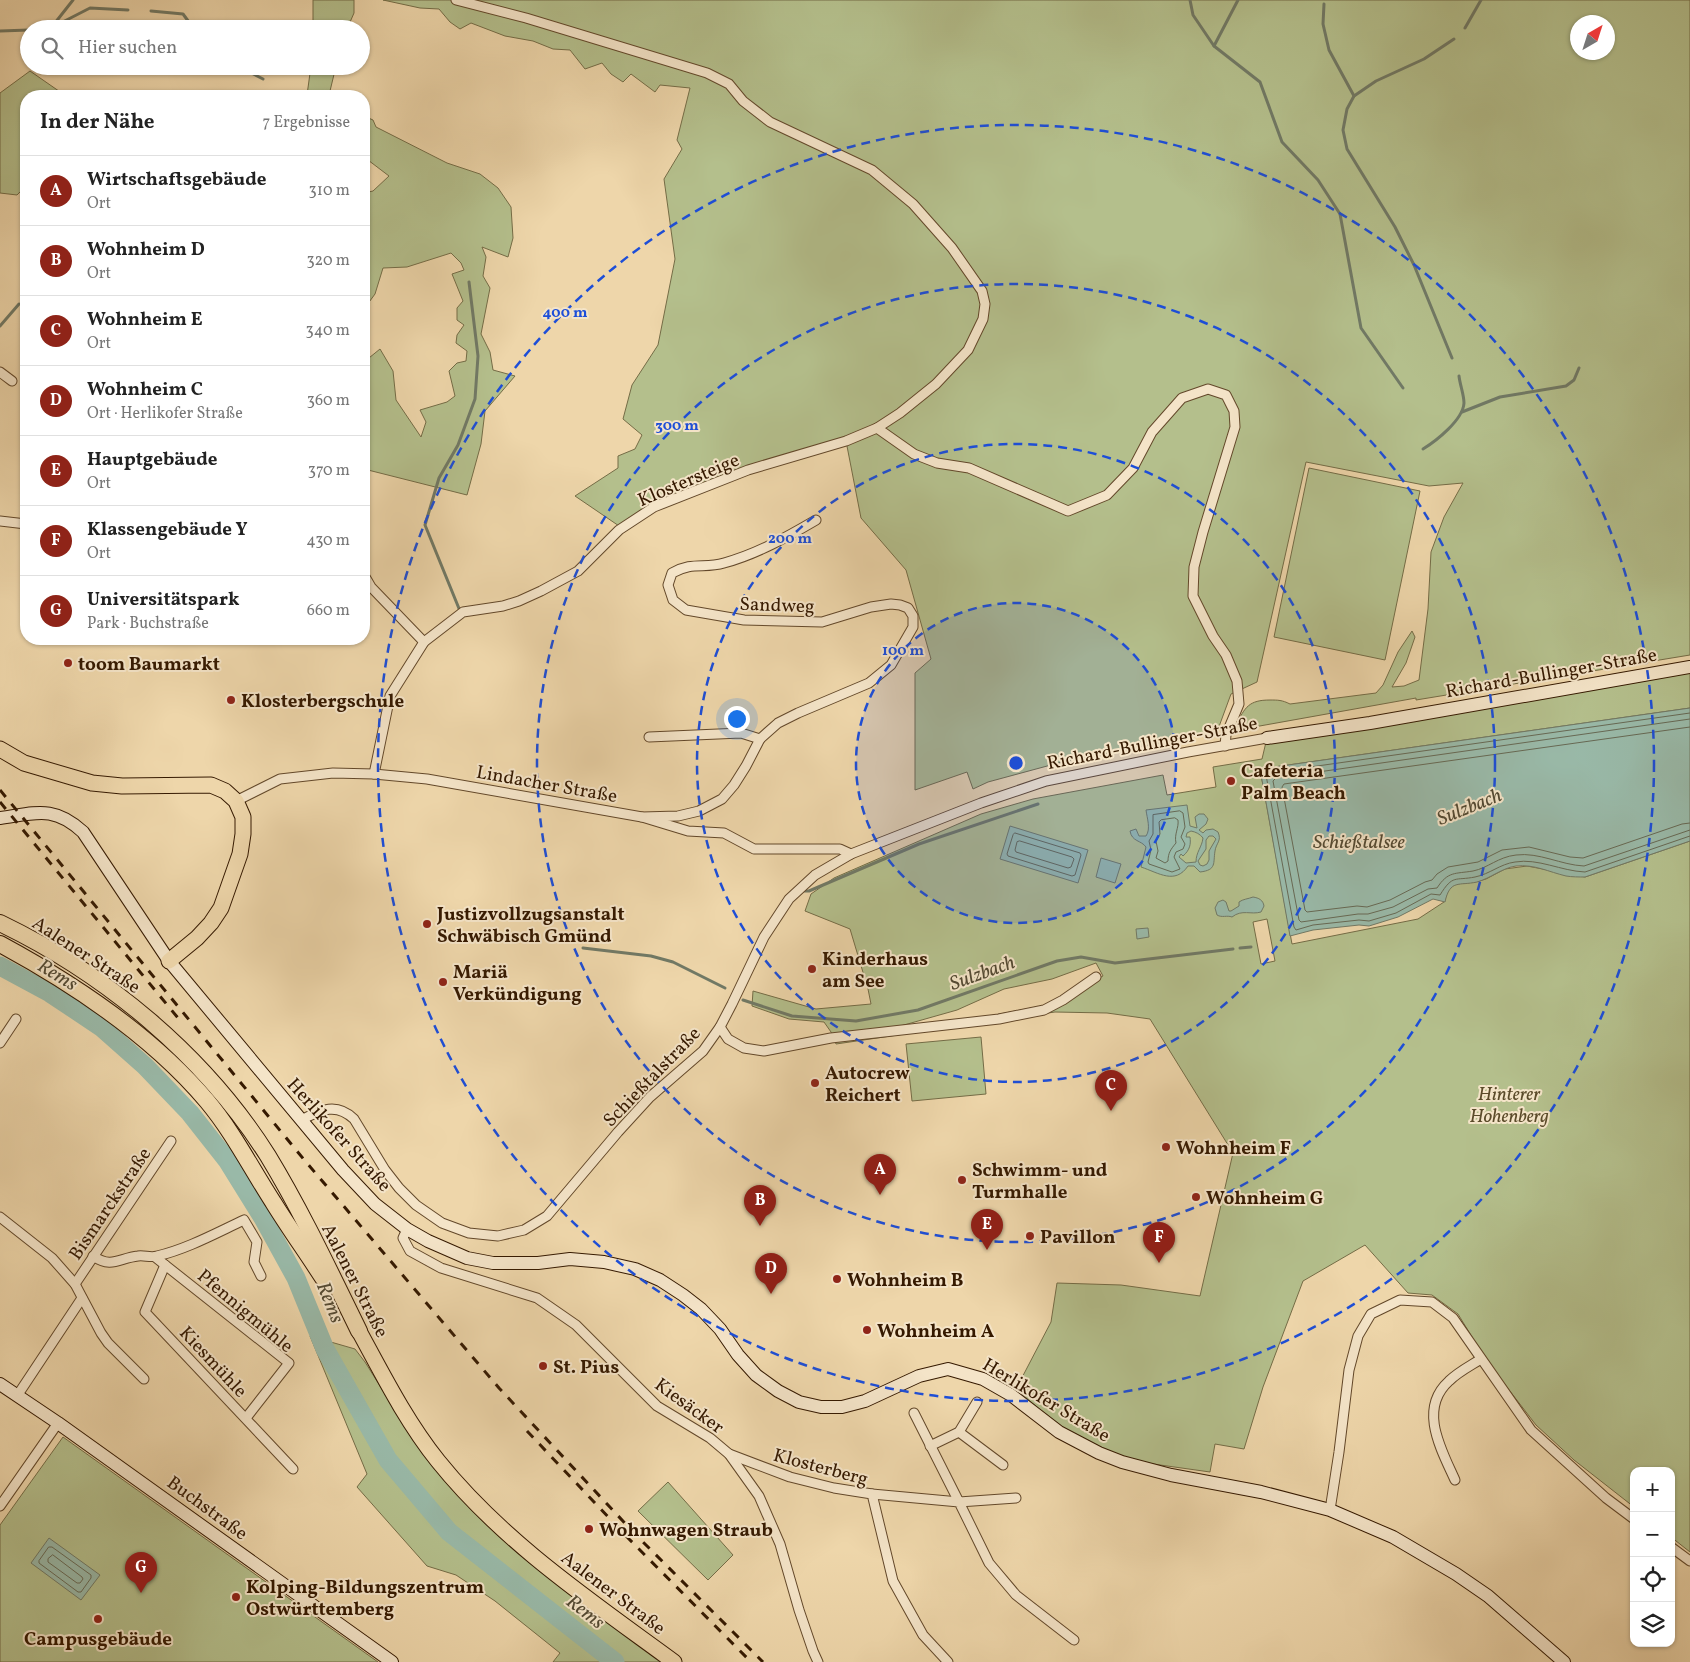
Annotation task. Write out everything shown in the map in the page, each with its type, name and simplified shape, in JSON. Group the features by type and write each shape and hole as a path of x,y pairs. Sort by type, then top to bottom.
{"highway":[{"name":"Aalener Straße","path":"0,923 81,969 112,990 166,1036 202,1072 233,1108 267,1156 316,1244 359,1331"},
{"path":"0,944 41,966 78,990 115,1018 155,1050 207,1101 233,1137 273,1203 359,1331"}],"main road":[{"name":"Richard-Bullinger-Straße","path":"1268,738 1370,723 1690,667"},
{"path":"0,738 31,761 52,772"},
{"path":"0,749 24,763 92,783 122,786 211,785 225,791 236,801 243,817 243,834 240,854 221,908 211,923 197,938 169,961"},
{"name":"Herlikofer Straße","path":"0,818 42,812 54,814 74,824 83,832 169,961 343,1170 375,1204 407,1229 448,1251 467,1258 493,1263 538,1263 570,1258 604,1262 635,1269 660,1280 700,1309 720,1329 738,1355 756,1375 778,1391 799,1402 821,1407 842,1406 865,1401 920,1376 948,1369 983,1378 1011,1395 1059,1432 1099,1454 1171,1475 1261,1492 1330,1510 1393,1537 1456,1574 1488,1596 1564,1662"},
{"name":"Aalener Straße","path":"359,1331 388,1386 420,1437 469,1497 513,1540 540,1562 674,1662"},
{"name":"Buchstraße","path":"0,1384 58,1423 392,1662"}],"street":[{"name":"Klostersteige","path":"374,774 390,696 424,642 463,612 503,606 519,601 541,592 578,572 619,530 654,507 748,470 800,456 846,441 877,428 900,413 936,384 968,350 976,336 985,304 982,291 974,278 952,248 913,204 872,170 770,122 743,101 728,84 707,73 526,18 456,0"},
{"path":"0,372 12,381"},
{"path":"877,428 914,454 937,464 969,468 1068,511 1107,495 1133,468 1152,432 1182,398 1208,390 1226,395 1234,411 1235,427 1194,567 1194,596 1209,628 1226,655 1237,681 1239,704 1226,735 1225,746"},
{"name":"Sandweg","path":"642,817 678,816 699,811 722,799 734,785 760,739 778,723 869,683 891,665 902,649 913,628 913,616 908,608 900,605 891,604 871,607 822,622 744,620 686,610 673,600 668,585 672,573 683,566 723,564 765,548 816,520"},
{"path":"0,521 20,523"},
{"path":"370,584 424,642"},
{"path":"649,737 741,733 760,739"},
{"name":"Richard-Bullinger-Straße","path":"720,1027 764,937 789,899 815,875 851,854 981,803 1046,781 1268,738"},
{"name":"Lindacher Straße","path":"236,801 280,779 333,773 374,774 427,779 642,817 688,831 724,833 754,849 840,849 851,854"},
{"name":"Schießtalstraße","path":"301,1120 319,1111 329,1109 339,1109 347,1113 354,1119 385,1170 416,1205 442,1223 469,1233 498,1236 524,1230 547,1216 618,1132 650,1098 703,1051 720,1027 728,1039 744,1048 764,1051 831,1038 999,1019 1044,1010 1063,1000 1096,977"},
{"path":"0,1044 16,1018"},
{"name":"Bismarckstraße","path":"75,1284 171,1141"},
{"path":"0,1217 52,1258 75,1284 108,1343 144,1379"},
{"name":"Pfennigmühle","path":"93,1256 107,1262 138,1256 155,1257 183,1248 244,1220 256,1242 254,1262 261,1276"},
{"name":"Kiesäcker","path":"407,1229 402,1238 410,1251 441,1268 520,1292 545,1303 576,1325 657,1406 710,1438 729,1454 759,1496 780,1544 799,1610 818,1662"},
{"name":"Pfennigmühle","path":"155,1257 289,1364 246,1418"},
{"name":"Kiesmühle","path":"165,1265 145,1312 293,1469"},
{"path":"17,1396 82,1298"},
{"path":"1330,1510 1349,1370 1358,1336 1371,1314 1400,1300 1432,1302 1453,1318 1532,1430 1606,1498 1630,1516"},
{"path":"1456,1480 1439,1446 1433,1427 1433,1409 1438,1394 1448,1382 1481,1359"},
{"path":"930,1446 959,1432 977,1402"},
{"path":"914,1413 989,1563 1016,1595 1074,1640"},
{"path":"0,1506 58,1423"},
{"path":"959,1432 1003,1465"},
{"name":"Klosterberg","path":"729,1454 790,1477 834,1488 872,1494 893,1581 922,1635 948,1662"},
{"path":"872,1494 959,1502 1016,1498"},
{"path":"1675,1550 1690,1561"}],"green space":[{"path":"313,0 354,0 354,13 351,20 313,20"},
{"path":"383,0 1690,0 1690,655 1416,700 1416,698 1243,729 1236,725 1239,719 1248,706 1257,701 1278,700 1290,704 1376,693 1383,685 1398,652 1412,631 1415,637 1406,663 1392,687 1404,686 1419,680 1428,609 1431,552 1444,517 1463,483 1429,486 1306,462 1257,682 1231,694 1217,732 1062,762 988,782 973,789 967,772 915,790 915,673 931,659 906,570 861,518 846,441 654,507 622,528 575,496 618,468 618,456 635,449 642,435 623,419 632,385 658,345 675,259 664,179 682,149 677,140 690,88 660,85 655,92 631,74 623,82 611,74 602,63 585,69 570,50 553,49 533,41 505,36 471,23 460,29 450,22 439,9 420,8"},
{"path":"25,75 36,75 57,90 20,90 20,192 17,195 0,193 0,93"},
{"path":"310,75 334,75 330,90 308,90"},
{"path":"370,119 373,120 376,127 447,163 480,174 498,188 511,207 513,238 508,257 482,247 486,257 483,276 490,288 481,334 490,352 493,370 515,376 485,411 481,444 467,495 370,471 370,357 380,349 393,371 396,400 421,437 426,422 420,410 447,402 455,396 449,371 457,363 466,361 467,351 456,343 457,335 464,325 457,320 457,308 463,301 452,274 464,270 461,263 451,253 407,267 383,268 375,294 370,301 370,192 389,176 370,162"},
{"path":"1309,468 1420,491 1385,660 1274,637"},
{"name":"Hinterer Hohenberg","path":"1690,672 1690,708 1260,769 1292,944 1418,919 1444,902 1449,888 1456,884 1486,879 1505,869 1527,866 1585,877 1690,841 1690,1552 1675,1540 1675,1467 1630,1467 1630,1504 1574,1460 1536,1425 1486,1360 1458,1314 1432,1295 1408,1293 1365,1245 1303,1281 1263,1387 1244,1449 1215,1444 1210,1472 1139,1462 1097,1447 1060,1427 1016,1389 1051,1322 1057,1283 1121,1285 1200,1296 1233,1153 1150,1019 1107,1013 1055,1012 836,1044 824,1022 789,1019 752,1006 753,991 816,1009 871,1004 850,929 805,911 811,894 834,878 981,814 1033,799 1163,775 1167,795 1216,787 1213,767 1262,759 1266,742","holes":["1267,919 1275,961 1261,964 1253,922","1096,963 1103,976 1047,1005 947,1024 897,1027 957,1010 1004,989 1052,979"]},
{"path":"981,1037 986,1094 912,1101 906,1044"},
{"path":"310,1336 355,1349 432,1463 665,1662 553,1662 560,1653 495,1601 456,1575 427,1566 357,1487 367,1474"},
{"path":"63,1437 378,1662 0,1662 0,1525"},
{"path":"668,1482 733,1555 708,1580 638,1511"}],"water":[{"name":"Schießtalsee","path":"1690,708 1690,841 1585,877 1566,876 1529,866 1511,867 1477,882 1456,885 1450,890 1445,902 1433,899 1398,917 1369,926 1359,925 1313,930 1290,936 1260,769"},
{"path":"1187,805 1190,826 1197,828 1195,817 1199,814 1204,814 1208,819 1206,824 1199,830 1203,833 1206,830 1213,829 1219,835 1212,868 1200,872 1194,866 1188,866 1178,875 1166,876 1141,867 1146,847 1131,835 1130,831 1136,829 1139,836 1146,836 1148,827 1146,810","holes":["1191,831 1198,833 1203,838 1196,862 1186,863 1179,857 1181,854 1183,856 1189,849 1190,837 1186,837 1187,833","1209,836 1213,836 1216,839 1209,851 1209,860 1203,866 1198,861 1206,849 1206,840"]},
{"path":"1010,826 1088,850 1078,883 1000,859"},
{"path":"1101,858 1121,864 1115,883 1096,877"},
{"path":"1253,897 1263,902 1264,906 1261,912 1239,913 1232,917 1217,915 1215,908 1218,902 1223,900 1226,902 1229,911 1231,911 1239,906 1239,902"},
{"path":"1148,928 1149,937 1137,939 1136,929"},
{"path":"49,1538 100,1575 81,1600 31,1563"}],"waterway":[{"path":"57,20 73,0"},
{"path":"1190,0 1193,15 1214,46"},
{"path":"1238,0 1214,46 1260,82 1282,142 1318,180 1340,214 1361,328 1403,388"},
{"path":"1465,28 1481,0"},
{"path":"1324,4 1323,24 1329,50 1354,96 1347,109 1343,130 1347,149 1395,227 1414,265 1452,358"},
{"path":"67,20 90,8 128,10"},
{"path":"151,11 183,14 187,20"},
{"path":"0,31 20,30"},
{"path":"1354,96 1376,81 1424,59 1454,39"},
{"path":"255,75 263,79"},
{"path":"460,611 425,525 439,478 458,445 475,399 478,356 469,282"},
{"path":"0,326 19,304"},
{"path":"1462,412 1500,397 1566,386 1574,380 1579,368"},
{"path":"1423,449 1448,429 1462,410 1464,400 1459,376"},
{"path":"805,891 809,891 919,844 1038,804"},
{"name":"Sulzbach","path":"1240,948 1251,947"},
{"name":"Sulzbach","path":"583,948 651,956 673,962 725,988"},
{"name":"Sulzbach","path":"743,1000 792,1016 856,1021 918,1010 1057,961 1081,957 1115,963 1233,949"},
{"name":"Rems","path":"0,966 50,993 101,1027 145,1066 190,1113 227,1160 263,1218 296,1278 325,1349 388,1460 449,1532 615,1662"}],"railway":[{"path":"0,790 306,1162 499,1388 635,1534 763,1662"},
{"path":"0,802 178,1018"},
{"path":"527,1431 629,1539 751,1662"}],"place":[{"name":"toom Baumarkt","path":"68,663"},
{"name":"Klosterbergschule","path":"231,700"},
{"name":"Cafeteria Palm Beach","path":"1231,781"},
{"name":"Justizvollzugsanstalt Schwäbisch Gmünd","path":"427,924"},
{"name":"Kinderhaus am See","path":"812,969"},
{"name":"Mariä Verkündigung","path":"443,982"},
{"name":"Autocrew Reichert","path":"815,1083"},
{"name":"Wohnheim E","path":"1111,1111"},
{"name":"Wohnheim F","path":"1166,1147"},
{"name":"Schwimm- und Turmhalle","path":"962,1180"},
{"name":"Wirtschaftsgebäude","path":"880,1195"},
{"name":"Wohnheim G","path":"1196,1197"},
{"name":"Wohnheim D","path":"760,1226"},
{"name":"Pavillon","path":"1030,1236"},
{"name":"Hauptgebäude","path":"987,1250"},
{"name":"Klassengebäude Y","path":"1159,1263"},
{"name":"Wohnheim B","path":"837,1279"},
{"name":"Wohnheim C","path":"771,1294"},
{"name":"Wohnheim A","path":"867,1330"},
{"name":"St. Pius","path":"543,1366"},
{"name":"Wohnwagen Straub","path":"589,1529"},
{"name":"Universitätspark","path":"141,1593"},
{"name":"Kolping-Bildungszentrum Ostwürttemberg","path":"236,1597"},
{"name":"Campusgebäude","path":"98,1619"}]}
